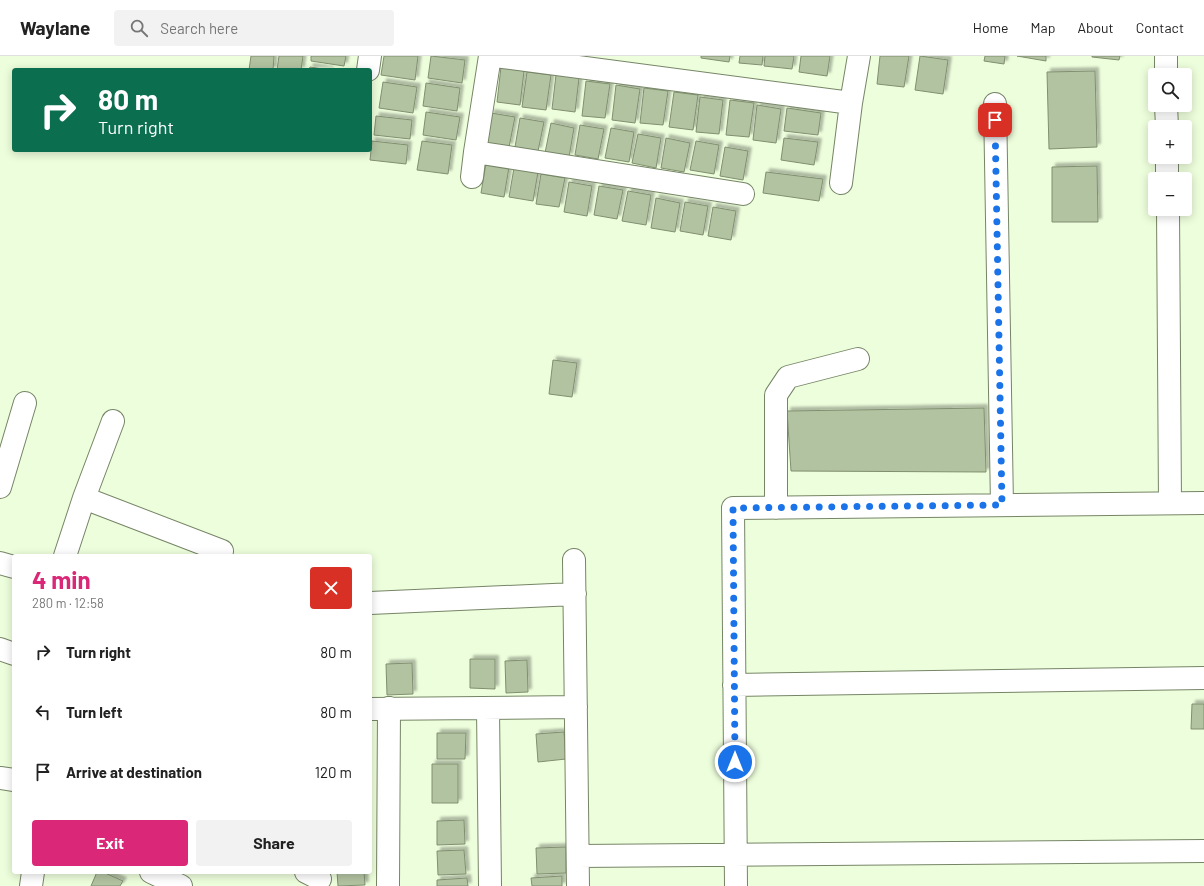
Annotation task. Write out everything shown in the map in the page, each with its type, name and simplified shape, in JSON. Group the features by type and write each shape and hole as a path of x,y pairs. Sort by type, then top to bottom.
{"street":[{"path":"368,68 370,56"},
{"path":"472,177 490,56"},
{"path":"495,56 851,104"},
{"path":"841,183 859,56"},
{"path":"1166,56 1166,68"},
{"path":"995,104 1002,505"},
{"path":"475,152 743,194"},
{"path":"1168,216 1170,503"},
{"path":"776,508 776,395 788,377 858,359"},
{"path":"1,484 25,403"},
{"path":"66,554 84,498 113,421"},
{"path":"84,498 222,551 221,554"},
{"path":"736,886 733,508 1204,503"},
{"path":"574,560 578,886"},
{"path":"0,563 12,566"},
{"path":"372,603 575,594"},
{"path":"0,649 12,653"},
{"path":"734,685 1204,678"},
{"path":"388,886 379,709 576,707"},
{"path":"488,708 490,886"},
{"path":"0,778 12,780"},
{"path":"578,856 1204,851"},
{"path":"31,886 33,874"},
{"path":"155,874 181,886"}],"building":[{"path":"251,56 274,56 273,68 249,68"},
{"path":"279,56 303,56 301,68 277,68"},
{"path":"311,56 346,56 344,66 311,61"},
{"path":"384,56 418,56 415,80 381,75"},
{"path":"431,56 465,60 462,83 428,78"},
{"path":"701,56 730,56 729,62 701,58"},
{"path":"740,56 763,56 762,65 739,63"},
{"path":"765,56 794,56 792,69 764,66"},
{"path":"801,56 830,56 827,76 799,72"},
{"path":"880,56 909,56 904,87 877,84"},
{"path":"920,56 948,60 943,94 915,90"},
{"path":"985,56 1005,56 1004,64 984,61"},
{"path":"1017,56 1046,56 1046,61"},
{"path":"1092,56 1120,56 1119,60"},
{"path":"501,67 524,71 520,105 497,102"},
{"path":"1095,71 1097,147 1049,149 1047,72"},
{"path":"527,72 551,75 546,110 522,107"},
{"path":"556,75 579,78 575,112 552,109"},
{"path":"586,81 610,84 605,118 582,116"},
{"path":"383,82 417,87 413,113 379,108"},
{"path":"426,83 460,88 457,111 423,106"},
{"path":"616,85 640,89 635,123 612,120"},
{"path":"644,88 668,91 663,125 640,123"},
{"path":"674,92 698,95 693,130 669,127"},
{"path":"700,97 723,100 719,134 696,132"},
{"path":"730,100 754,103 749,137 726,135"},
{"path":"757,105 781,109 776,143 753,140"},
{"path":"787,108 821,113 818,135 784,131"},
{"path":"426,112 460,117 456,140 423,135"},
{"path":"491,113 515,117 509,147 486,143"},
{"path":"376,116 412,120 410,139 374,135"},
{"path":"520,118 544,122 538,151 515,147"},
{"path":"551,123 574,128 569,157 545,153"},
{"path":"580,125 604,129 598,159 575,155"},
{"path":"611,128 634,132 629,162 605,158"},
{"path":"638,134 661,138 656,168 632,163"},
{"path":"666,138 690,143 684,172 661,168"},
{"path":"784,138 818,142 814,165 781,160"},
{"path":"372,141 408,145 406,164 370,160"},
{"path":"422,141 452,145 448,174 417,170"},
{"path":"696,141 719,145 714,174 690,170"},
{"path":"725,147 748,151 743,180 720,176"},
{"path":"486,163 509,167 504,197 481,193"},
{"path":"1097,166 1098,222 1052,222 1052,167"},
{"path":"514,168 538,172 533,201 509,197"},
{"path":"766,172 823,179 819,201 763,193"},
{"path":"541,174 565,178 559,207 536,204"},
{"path":"569,182 592,186 587,216 564,212"},
{"path":"599,186 623,190 617,219 594,215"},
{"path":"628,191 651,195 646,225 622,221"},
{"path":"656,198 680,203 675,232 651,228"},
{"path":"685,202 708,206 703,235 680,231"},
{"path":"713,207 736,211 731,240 708,236"},
{"path":"553,360 577,363 572,397 549,394"},
{"path":"984,408 986,472 791,471 787,411"},
{"path":"470,659 495,659 495,689 470,688"},
{"path":"527,660 528,692 506,693 505,661"},
{"path":"412,663 413,694 387,695 386,664"},
{"path":"1192,704 1204,704 1204,729 1191,729"},
{"path":"564,732 566,759 538,762 536,734"},
{"path":"437,733 466,733 465,759 437,759"},
{"path":"432,764 458,764 458,803 432,803"},
{"path":"464,820 465,844 437,845 437,821"},
{"path":"566,847 566,873 537,874 536,848"},
{"path":"464,850 466,874 438,875 437,851"},
{"path":"96,874 107,874 123,881 120,886 91,886"},
{"path":"337,874 364,874 365,885 338,886"},
{"path":"562,876 562,886 532,886 531,878"},
{"path":"467,878 468,886 437,886 437,880"}],"route":[{"path":"735,762 733,508 1002,505 995,120"}]}
